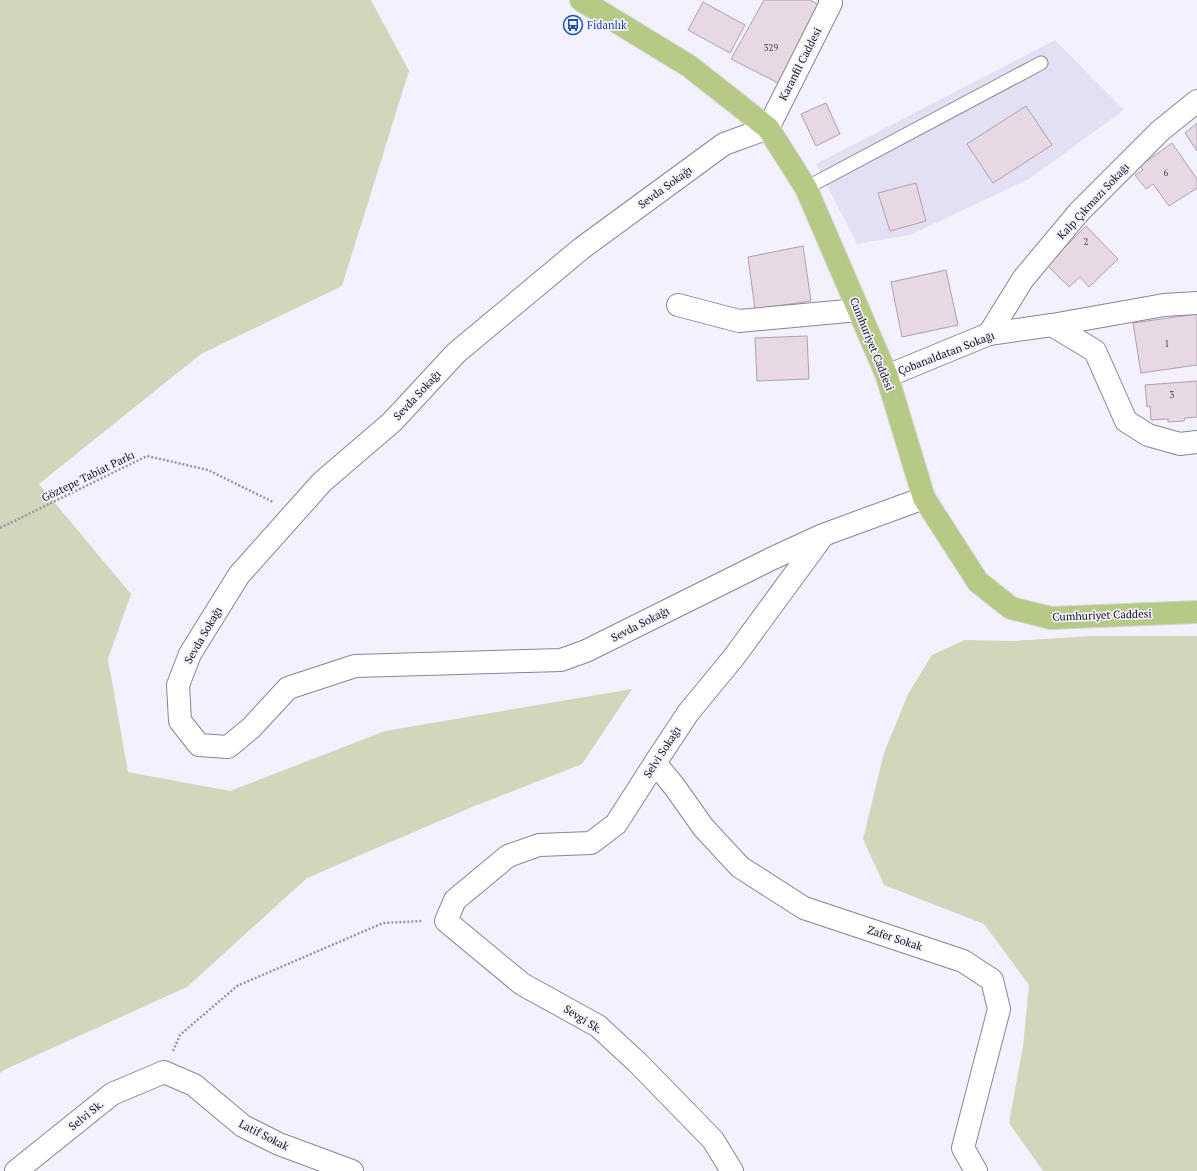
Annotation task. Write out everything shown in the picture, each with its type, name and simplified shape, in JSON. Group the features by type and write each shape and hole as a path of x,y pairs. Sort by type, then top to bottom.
{"main road":[{"name":"Cumhuriyet Caddesi","path":"581,0 689,66 768,128 806,188 887,376 924,498 978,582 1011,608 1051,618 1197,612"}],"street":[{"name":"Karanfil Caddesi","path":"768,128 832,1"},
{"name":"Kalp Çıkmazı Sokaḡı","path":"989,334 1023,280 1079,212 1160,131 1197,101"},
{"name":"Sevda Sokağı","path":"768,128 724,144 582,248 456,353 392,422 322,482 239,576 190,654 178,686 180,721 199,745 228,747 251,728 288,688 355,666 561,660 586,651 771,559 823,535 924,498"},
{"name":"Çobanaldatan Sokaḡı","path":"887,376 989,334 1052,325 1164,305 1197,302"},
{"path":"678,305 739,321 858,310"},
{"path":"1052,325 1095,351 1126,421 1148,436 1180,444 1197,442"},
{"name":"Selvi Sokağı","path":"446,921 455,900 508,856 539,846 591,843 616,824 688,713 734,657 823,535"},
{"name":"Zafer Sokak","path":"655,763 674,786 703,827 740,867 804,908 963,961 992,980 1000,1009 963,1148 976,1171"},
{"name":"Sevgi Sk.","path":"446,921 522,984 598,1026 638,1063 713,1140 732,1171"},
{"name":"Selvi Sk.","path":"16,1171 112,1094 164,1072"},
{"name":"Latif Sokak","path":"164,1072 194,1085 243,1126 279,1144 352,1171"}],"lane":[{"path":"806,188 1041,63"}],"path":[{"name":"Göztepe Tabiat Parkı","path":"0,528 147,456 208,470 295,513"},
{"path":"164,1072 180,1035 237,986 382,923 446,921"}],"shaded area":[{"path":"1055,40 1124,110 1029,179 910,235 857,244 816,164"}],"green space":[{"path":"0,0 371,0 409,71 342,286 201,354 39,484 131,594 108,659 128,772 230,791 385,731 632,689 582,764 472,807 307,878 187,987 0,1073"},
{"path":"1092,636 1197,636 1197,1171 1043,1171 1009,1123 1023,1046 1029,985 984,924 884,885 863,839 884,753 908,694 932,655 965,640 1014,641"}],"building":[{"path":"764,0 810,0 825,8 784,86 731,59"},
{"path":"703,2 745,25 730,53 688,30"},
{"path":"826,103 840,134 816,146 801,114"},
{"path":"1026,106 1052,145 993,183 967,144"},
{"path":"1197,123 1197,151 1185,133"},
{"path":"1172,143 1197,179 1197,188 1169,206 1153,184 1146,189 1135,175 1143,170 1140,166"},
{"path":"916,183 926,221 890,231 878,193"},
{"path":"1086,226 1118,259 1089,287 1080,277 1069,287 1047,265"},
{"path":"803,246 811,301 755,309 748,257"},
{"path":"946,270 958,325 902,337 891,282"},
{"path":"1197,314 1197,365 1141,373 1133,323"},
{"path":"807,336 809,379 757,381 755,338"},
{"path":"1197,381 1197,417 1185,418 1184,421 1168,422 1168,419 1151,420 1150,406 1147,407 1145,385"}],"place":[{"name":"Fidanlık","path":"573,25"}]}
